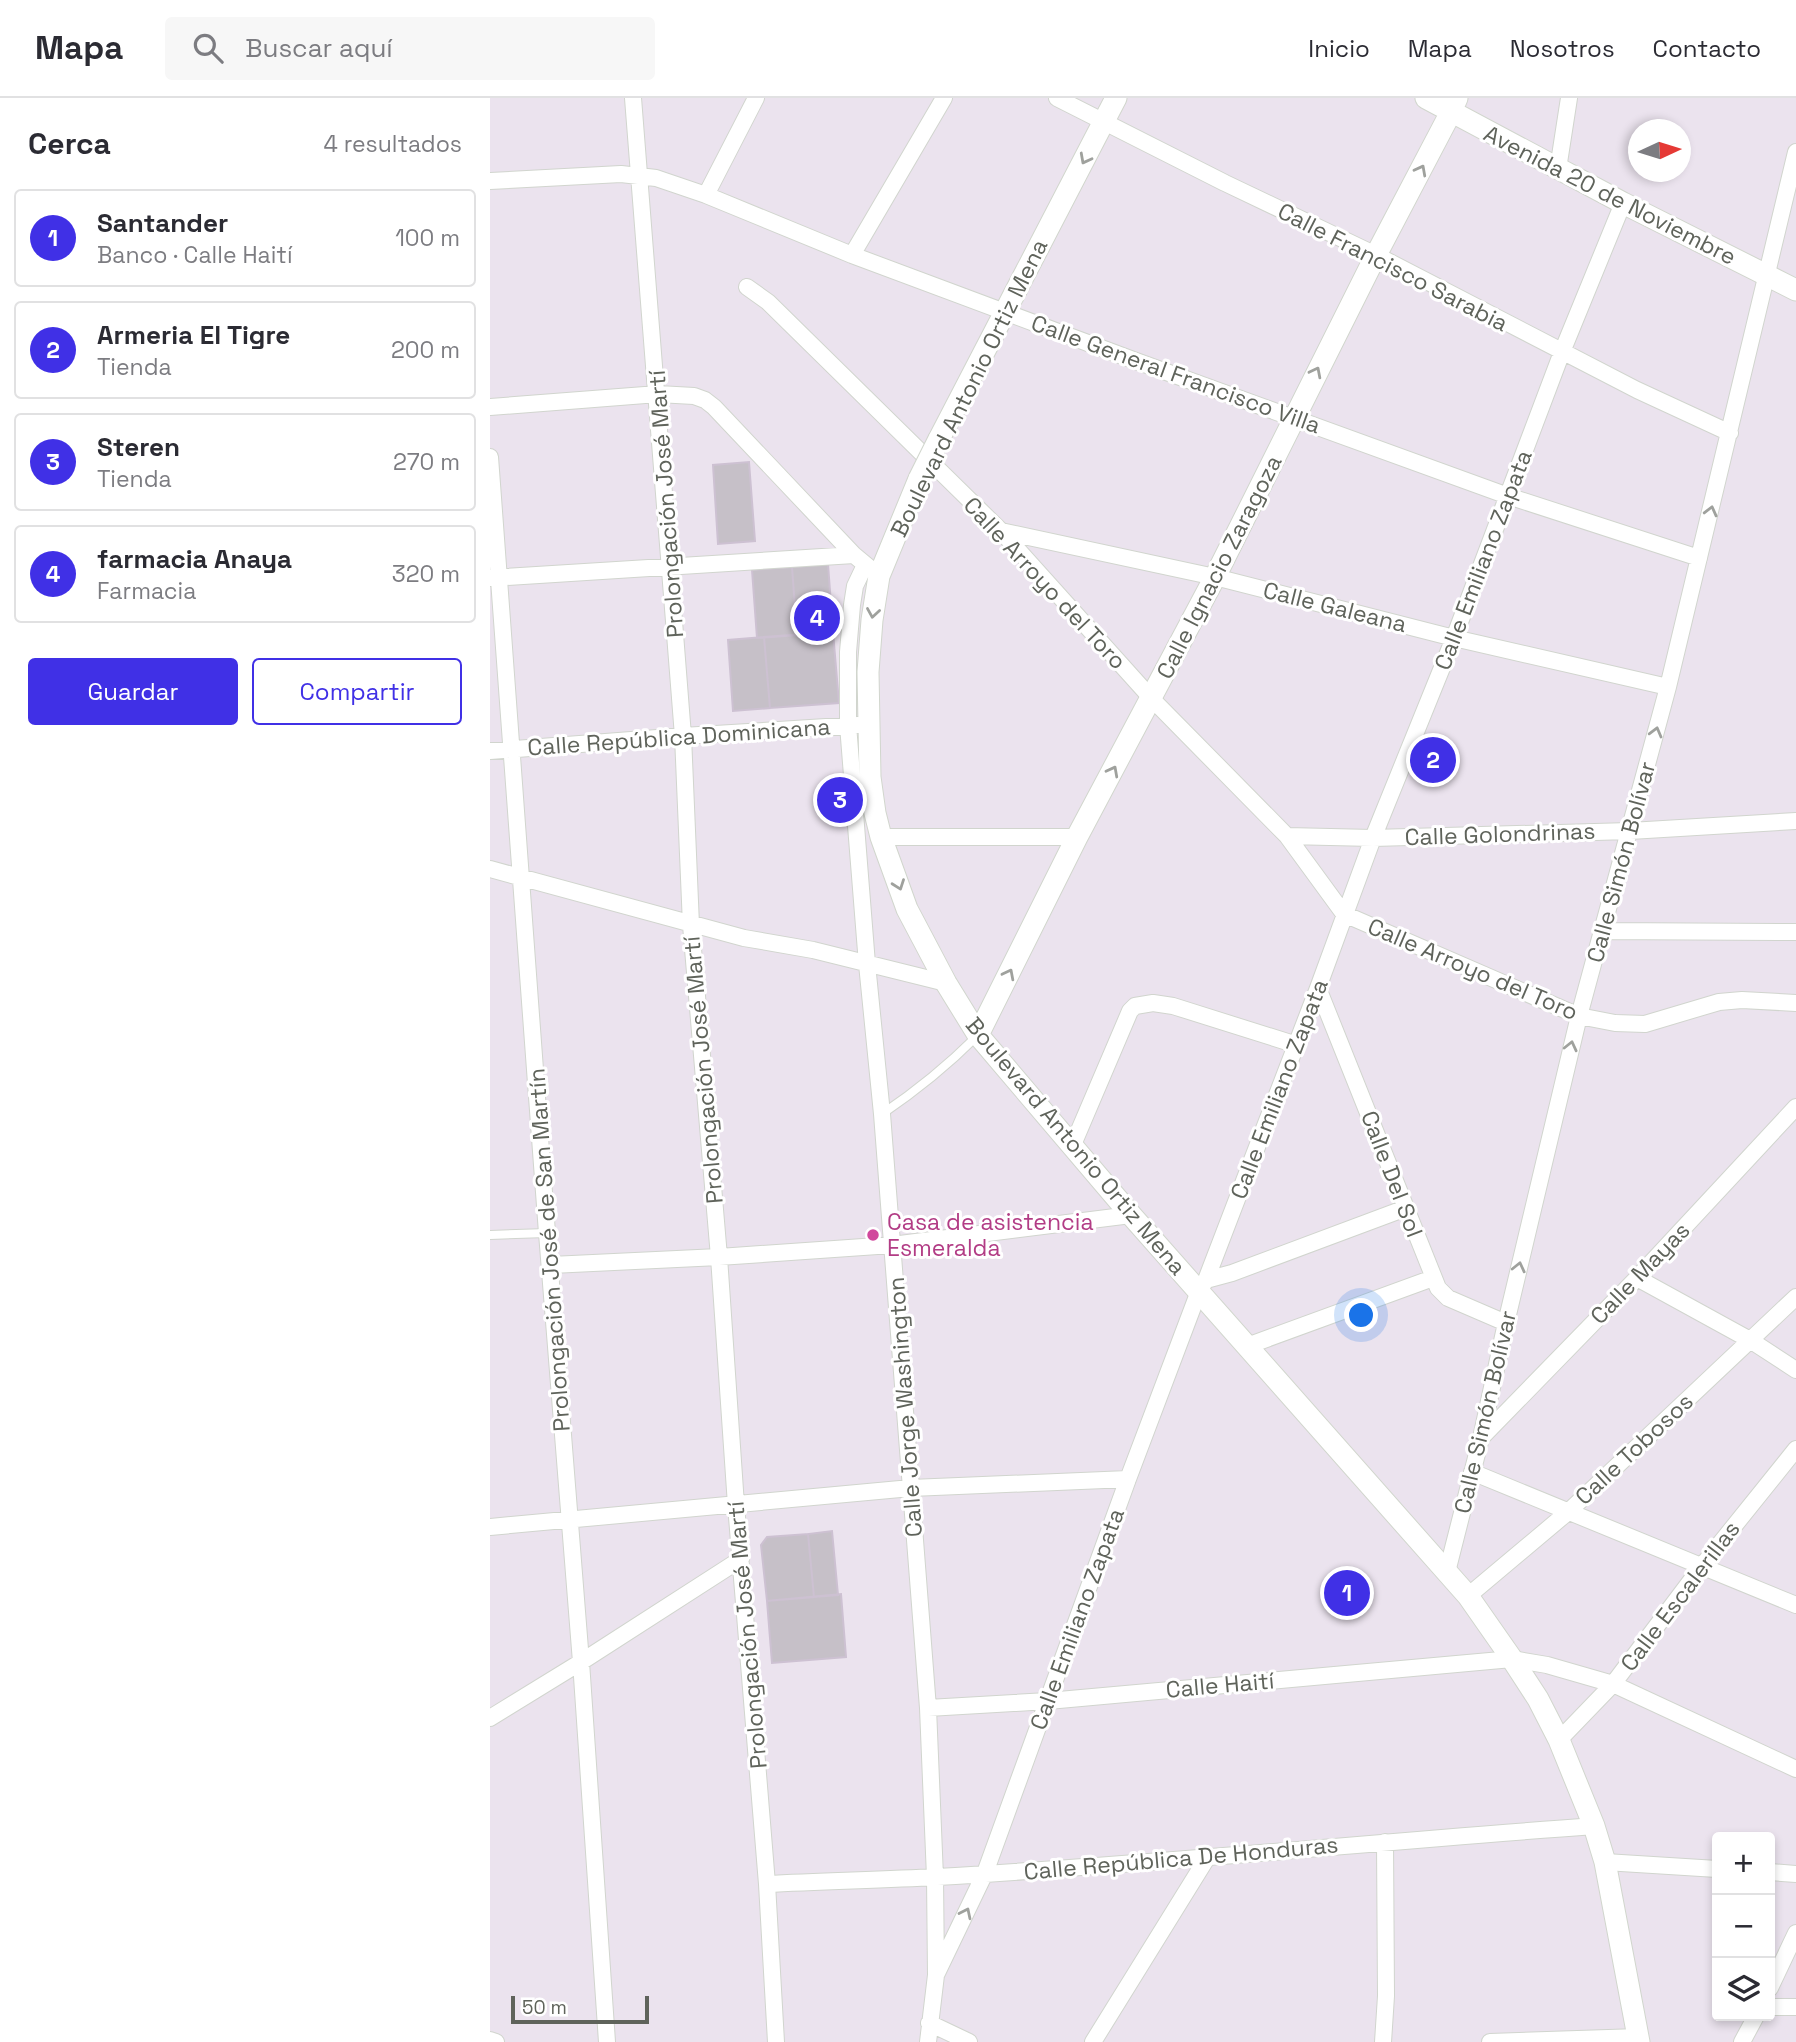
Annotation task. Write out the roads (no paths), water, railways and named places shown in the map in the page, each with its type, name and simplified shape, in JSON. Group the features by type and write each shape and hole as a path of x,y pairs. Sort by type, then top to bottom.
{"main road":[{"name":"Boulevard Antonio Ortiz Mena","path":"1116,98 919,479 866,565 871,633 868,672 858,725 881,837 907,909 946,983 978,1035 1131,1215 1203,1286 1247,1346 1468,1596 1538,1699 1559,1740 1594,1826 1605,1861 1639,2040"},
{"name":"Avenida 20 de Noviembre","path":"1426,98 1454,105 1558,169 1796,290"},
{"name":"Calle Ignacio Zaragoza","path":"978,1035 1077,837 1215,577 1454,105"}],"street":[{"name":"Prolongación José Martí","path":"633,98 684,736 691,925 767,1884 776,2042"},
{"path":"706,195 756,98"},
{"path":"852,255 944,98"},
{"name":"Calle Francisco Sarabia","path":"1057,98 1376,255 1637,390 1730,433"},
{"path":"1558,169 1569,98"},
{"name":"Calle Simón Bolívar","path":"1447,1572 1579,1016 1668,687 1796,152"},
{"name":"Calle General Francisco Villa","path":"490,181 639,175 656,178 706,195 852,255 1004,312 1508,496 1699,558"},
{"name":"Calle Emiliano Zapata","path":"936,1975 985,1873 1128,1479 1297,1045 1373,838 1454,638 1562,352 1623,203"},
{"name":"Calle Arroyo del Toro","path":"747,287 768,302 1001,531 1152,699 1287,836 1344,914 1579,1016 1607,1022 1645,1024 1719,1002 1755,1000 1796,1003"},
{"path":"490,407 657,394 694,396 705,400 866,565"},
{"name":"Prolongación José de San Martín","path":"490,457 495,578 511,750 582,1662 607,2042"},
{"name":"Calle Galeana","path":"1001,531 1215,577 1454,638 1668,687"},
{"path":"495,578 670,566 866,565"},
{"name":"Calle República Dominicana","path":"490,751 858,725"},
{"name":"Calle Jorge Washington","path":"858,725 867,964 882,1114 928,1708 936,1975 928,2042"},
{"name":"Calle Golondrinas","path":"1287,836 1373,838 1630,831 1796,821"},
{"path":"881,837 1077,837"},
{"path":"490,869 691,925 813,950 946,983"},
{"path":"1602,931 1796,932"},
{"name":"Calle Del Sol","path":"1318,988 1438,1288 1448,1298 1506,1323"},
{"path":"1072,1147 1130,1011 1141,1003 1173,1006 1297,1045"},
{"name":"Calle Mayas","path":"1481,1437 1637,1278 1796,1107"},
{"path":"1203,1286 1406,1208"},
{"path":"551,1265 892,1245 1131,1215"},
{"path":"1637,1278 1750,1340 1796,1370"},
{"path":"1247,1346 1433,1279"},
{"name":"Calle Tobosos","path":"1468,1596 1568,1512 1796,1297"},
{"name":"Calle Escalerillas","path":"1559,1740 1613,1684 1702,1566 1796,1449"},
{"path":"1472,1472 1796,1605"},
{"path":"490,1527 911,1488 1128,1479"},
{"path":"490,1717 582,1662 741,1559"},
{"name":"Calle Haití","path":"928,1708 1048,1701 1512,1658 1613,1684 1796,1769"},
{"name":"Calle República De Honduras","path":"767,1884 935,1877 1207,1858 1594,1826"},
{"path":"1383,2042 1386,1996 1385,1842"},
{"path":"1093,2042 1207,1858"},
{"path":"1605,1861 1712,1869"},
{"path":"1775,1872 1796,1874"},
{"path":"1775,1977 1796,1933"},
{"path":"1775,2007 1796,2007"},
{"path":"1742,2042 1753,2021"},
{"path":"929,2023 970,2042"},
{"path":"490,2040 496,2042"},
{"path":"1490,2042 1639,2040"}],"lane":[{"path":"882,1114 951,1062 978,1035"},
{"path":"490,1235 547,1233"}],"place":[{"name":"farmacia Anaya","path":"817,618"},
{"name":"Armeria El Tigre","path":"1433,760"},
{"name":"Steren","path":"840,800"},
{"name":"Casa de asistencia Esmeralda","path":"873,1235"},
{"name":"Santander","path":"1347,1593"}]}
